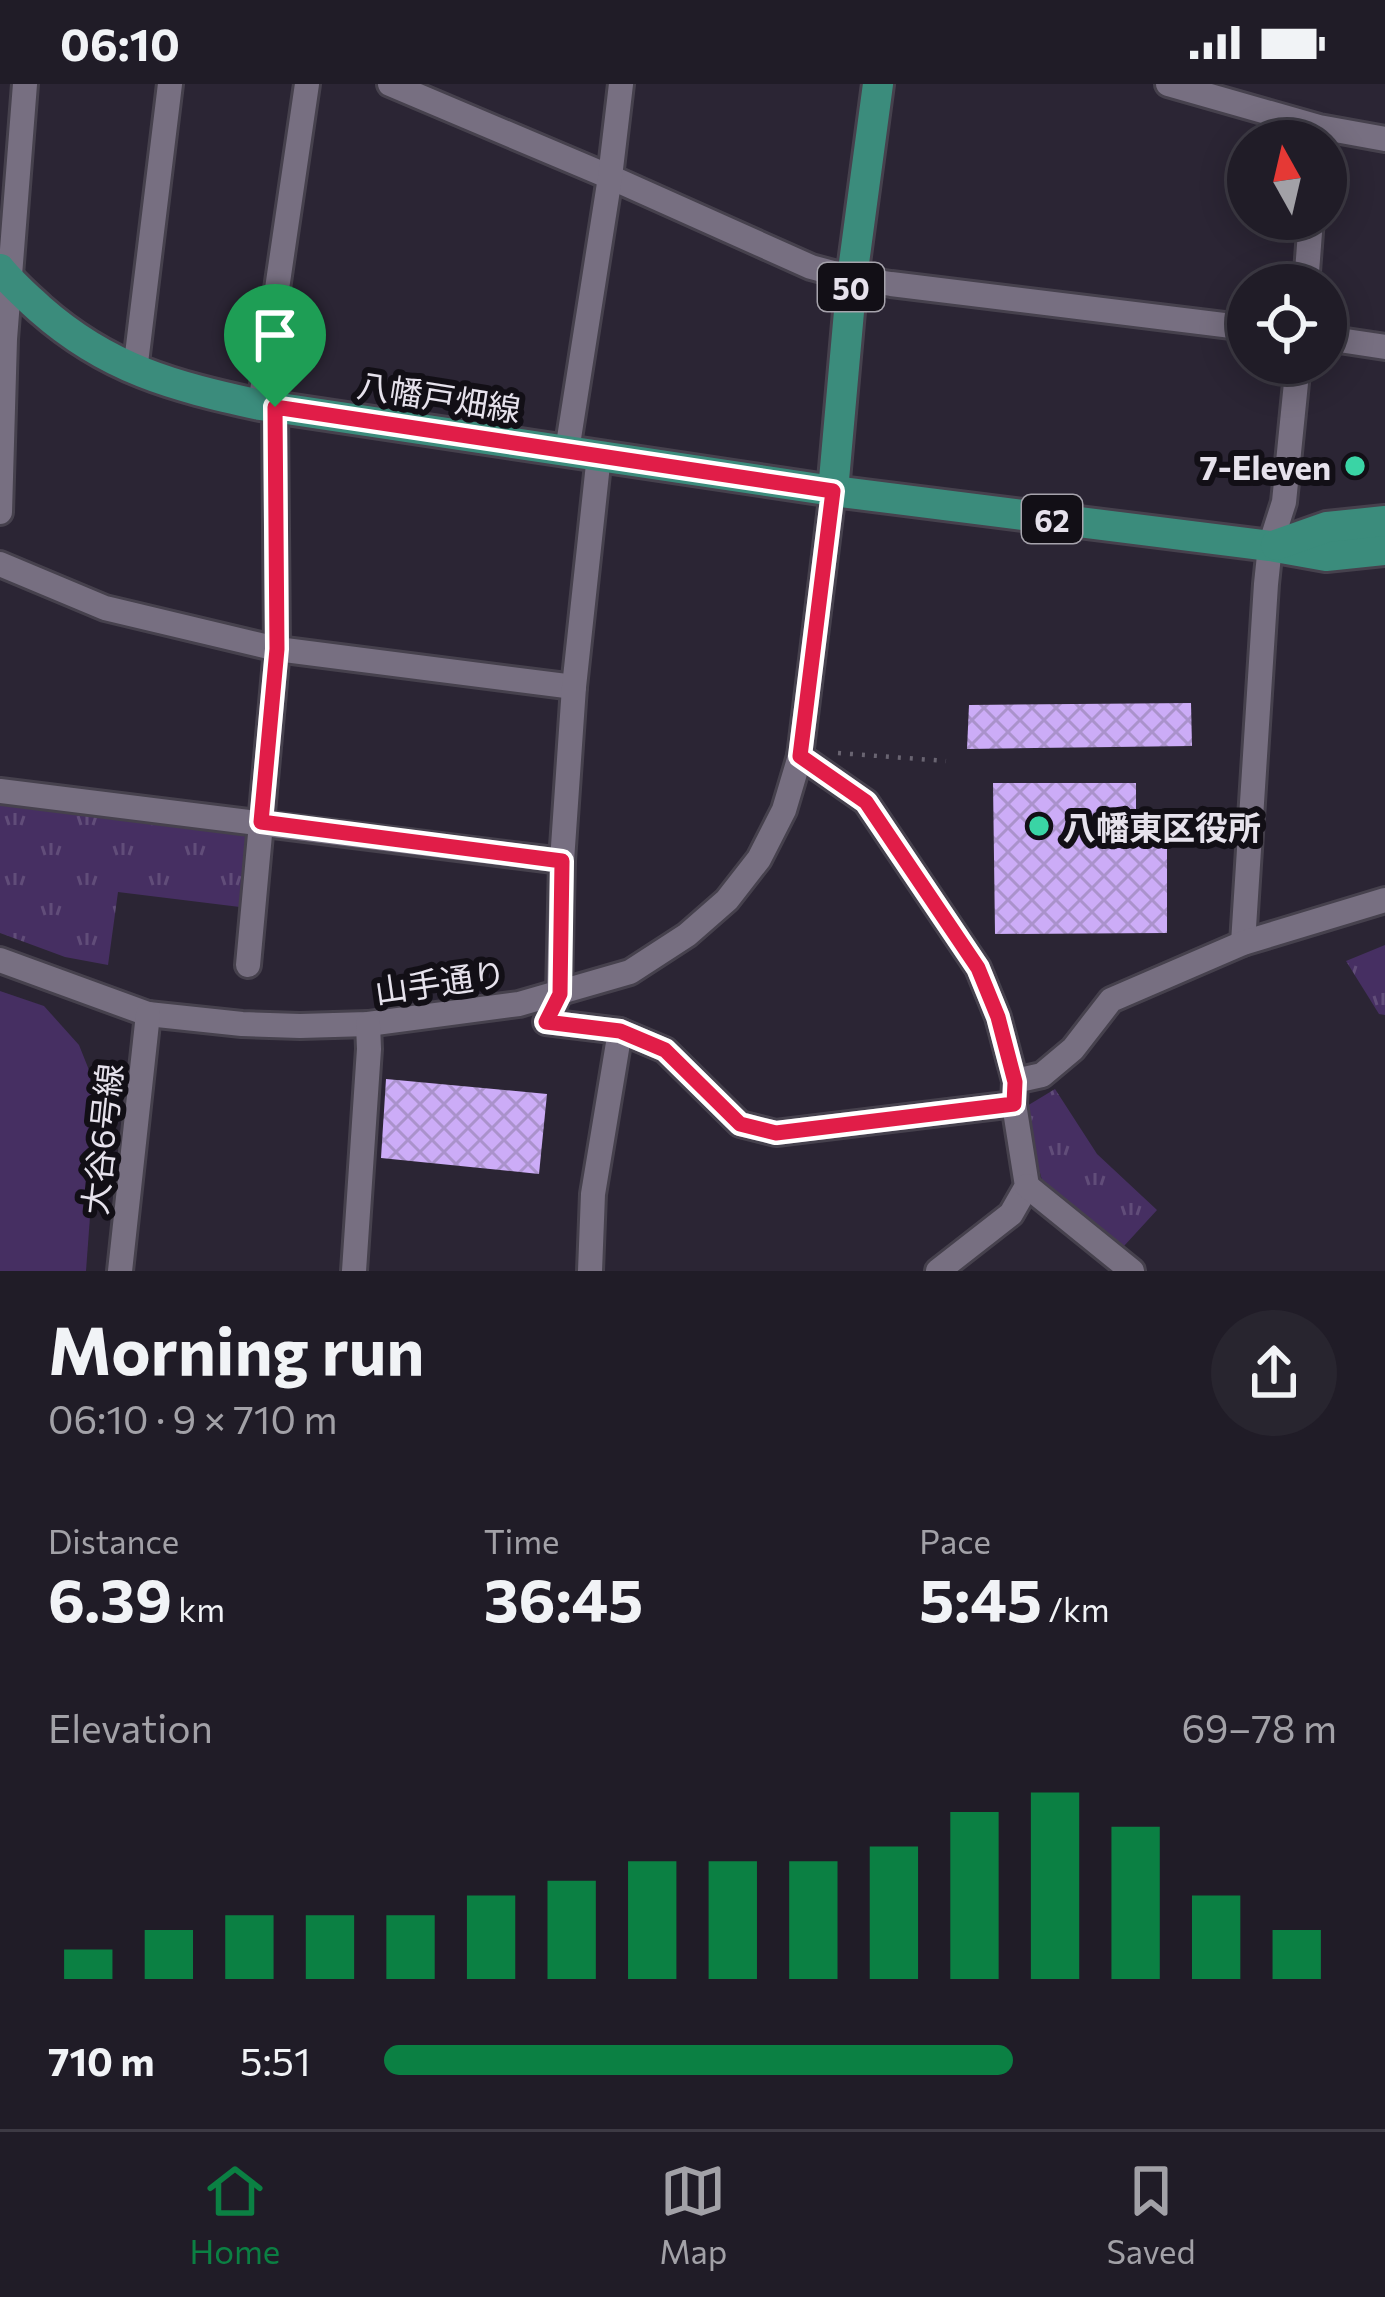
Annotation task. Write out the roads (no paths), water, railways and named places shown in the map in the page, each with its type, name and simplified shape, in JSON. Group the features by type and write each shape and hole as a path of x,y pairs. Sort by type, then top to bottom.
{"main road":[{"name":"50","path":"833,491 852,278 878,84"},
{"name":"八幡戸畑線","path":"5,276 72,337 134,371 184,388 268,406 833,491"},
{"name":"62","path":"833,491 1326,556 1385,550"},
{"name":"62","path":"1270,547 1327,527 1385,521"}],"street":[{"path":"0,512 5,276 26,84"},
{"path":"134,371 170,84"},
{"path":"248,965 277,649 268,406 307,84"},
{"path":"389,84 811,267 852,278 1227,325"},
{"path":"567,452 621,84"},
{"path":"1168,84 1277,120"},
{"path":"1347,136 1385,139"},
{"path":"1347,341 1385,347"},
{"path":"1243,944 1270,547 1284,502 1296,384"},
{"path":"599,455 574,687 562,861 560,994 546,1022 620,1031 665,1050 740,1124 776,1133 1015,1093 1073,1049 1111,1000 1243,944 1385,900"},
{"name":"山手通り","path":"0,960 148,1013 300,1027 368,1024 519,1004 630,972 687,935 727,900 759,859 784,809 800,756 833,491"},
{"path":"0,564 105,608 277,649 574,687"},
{"path":"800,756 866,802 978,968 998,1017 1015,1093 1027,1186 1011,1214 938,1271"},
{"path":"0,791 562,861"},
{"name":"大谷6号線","path":"120,1271 148,1013"},
{"path":"354,1271 368,1024"},
{"path":"590,1271 593,1194 620,1031"},
{"path":"1027,1186 1132,1271"}],"place":[{"name":"7-Eleven","path":"1355,466"},
{"name":"八幡東区役所","path":"1039,826"}]}
